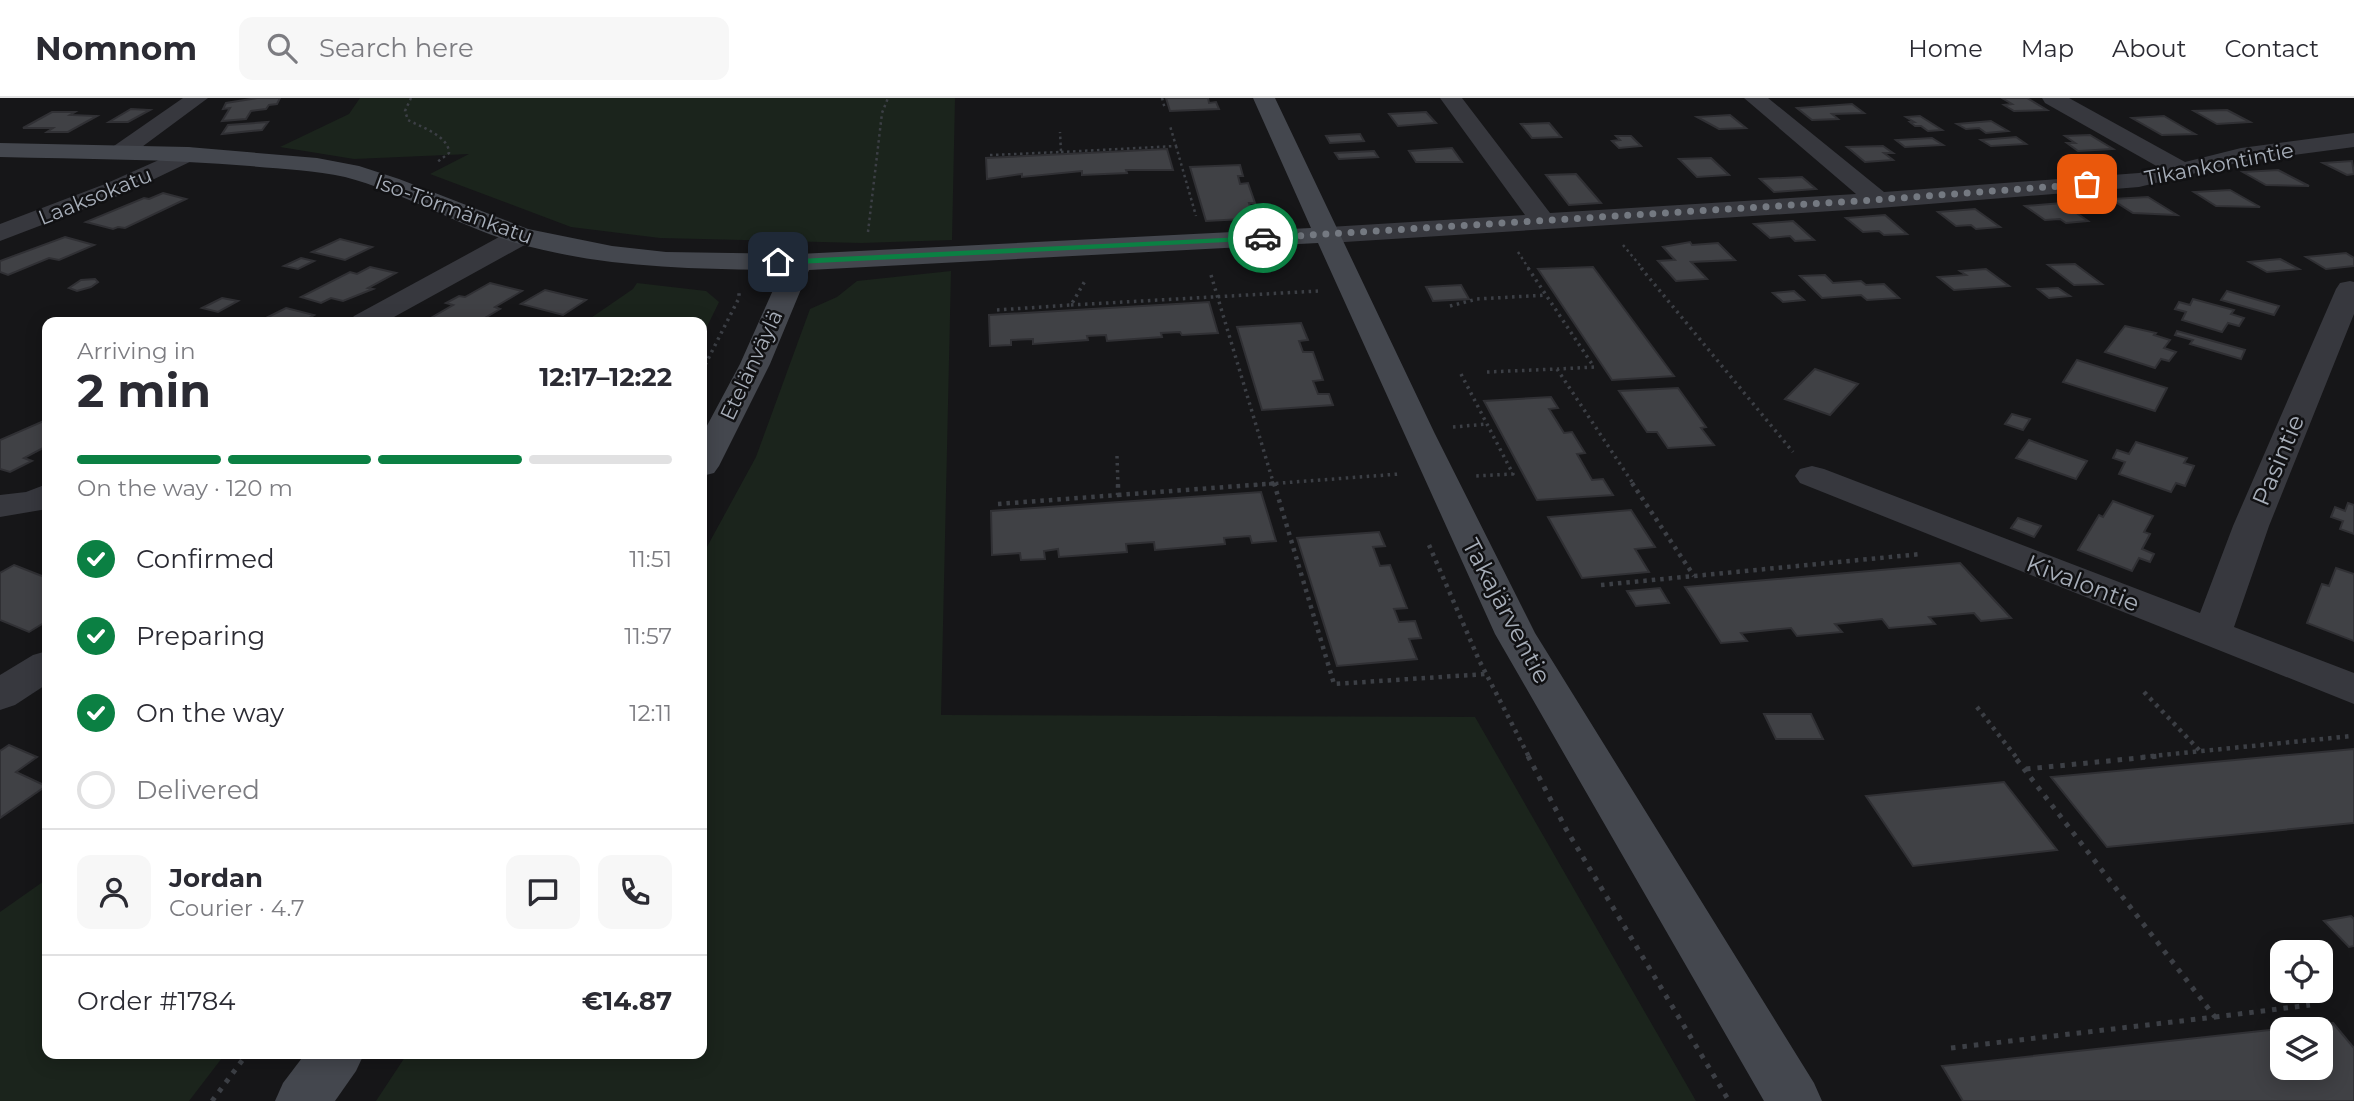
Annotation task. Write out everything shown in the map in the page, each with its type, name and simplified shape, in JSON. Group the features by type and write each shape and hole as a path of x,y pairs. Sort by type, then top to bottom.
{"street":[{"path":"120,153 197,98"},
{"name":"Takajärventie","path":"1264,98 1440,479 1515,634 1794,1101"},
{"path":"1451,98 1542,220"},
{"path":"1755,98 1879,200"},
{"path":"2053,98 2137,147 2181,169"},
{"name":"Tikankontintie","path":"1329,235 1879,200 2139,180 2241,156 2354,140"},
{"name":"Iso-Törmänkatu","path":"0,150 188,154 272,160 350,171 521,236 612,254 652,258 799,262 1329,235"},
{"name":"Laaksokatu","path":"0,233 114,190 188,154"},
{"path":"373,317 521,236"},
{"name":"Etelänväylä","path":"707,456 755,364 799,262"},
{"name":"Pasintie","path":"2212,633 2251,526 2350,289"},
{"name":"Kivalontie","path":"1812,476 2354,689"},
{"path":"0,506 42,505"},
{"path":"0,695 42,668"},
{"path":"303,1101 333,1059"}],"path":[{"path":"411,98 405,111 408,120 445,141 449,147 449,153 436,163"},
{"path":"867,259 870,194 882,113 888,98"},
{"path":"1162,98 1165,109"},
{"path":"1170,126 1198,220"},
{"path":"1060,132 1061,152"},
{"path":"990,155 1177,146"},
{"path":"1601,217 1812,476"},
{"path":"1487,372 1594,367 1518,251"},
{"path":"1211,275 1334,684 1486,674"},
{"path":"1071,305 1085,281"},
{"path":"707,361 739,298 739,288"},
{"path":"997,310 1321,291"},
{"path":"1450,306 1477,299 1547,295"},
{"path":"1557,369 1694,576"},
{"path":"1440,479 1513,474 1461,374"},
{"path":"1117,456 1118,495"},
{"path":"998,504 1399,474"},
{"path":"1601,585 1924,554"},
{"path":"2144,692 2201,751"},
{"path":"1977,707 2215,1017"},
{"path":"2025,769 2353,736"},
{"path":"1951,1048 2310,1005"},
{"path":"212,1101 243,1059"}],"shaded area":[{"path":"360,98 955,98 952,240 861,243 660,238 571,227 430,174 469,154 354,159 280,147 349,114"},
{"path":"951,271 941,715 1475,717 1696,1101 376,1101 404,1059 707,1059 707,547 756,457 810,309 837,297 857,281"},
{"path":"637,283 706,291 719,302 707,327 707,317 592,317 633,289"},
{"path":"42,883 42,1059 221,1059 189,1101 0,1101 0,912"}],"building":[{"path":"257,98 280,98 277,104 269,105 266,109 251,111 246,119 222,121 230,108 223,109 226,103"},
{"path":"1166,98 1208,98 1209,103 1216,102 1219,109 1170,111"},
{"path":"2002,98 2027,98 2047,110 2014,111 2004,105 2012,104"},
{"path":"1852,104 1864,113 1832,114 1838,119 1812,120 1797,108"},
{"path":"131,109 150,110 128,122 109,122"},
{"path":"2227,110 2250,122 2217,124 2194,111"},
{"path":"52,112 97,116 68,132 47,132 53,128 23,128"},
{"path":"1426,112 1436,123 1398,126 1389,114"},
{"path":"1730,115 1746,128 1719,129 1697,117"},
{"path":"1920,116 1942,130 1928,131 1921,126 1915,126 1910,122 1914,122 1906,117"},
{"path":"2164,116 2195,134 2162,135 2132,118"},
{"path":"1991,121 2008,131 1986,133 1979,128 1966,129 1957,124"},
{"path":"268,122 262,130 222,134 228,125"},
{"path":"1549,123 1561,137 1532,138 1521,124"},
{"path":"1360,134 1364,141 1330,143 1326,136"},
{"path":"2090,135 2113,149 2078,151 2067,143 2075,143 2065,136"},
{"path":"1616,136 1631,136 1641,146 1619,148 1612,141 1620,140"},
{"path":"2016,137 2026,144 1991,146 1981,140"},
{"path":"1932,138 1943,145 1905,147 1896,140"},
{"path":"1883,146 1893,153 1884,153 1893,160 1865,162 1847,147"},
{"path":"1452,148 1462,162 1416,162 1409,151"},
{"path":"1167,149 1173,170 1126,170 1127,173 1082,175 1082,171 987,179 986,158"},
{"path":"1374,151 1378,157 1339,159 1335,153"},
{"path":"1711,158 1729,175 1697,177 1679,159"},
{"path":"2352,161 2354,174 2347,175 2323,163"},
{"path":"1240,165 1243,176 1238,176 1240,184 1248,183 1255,203 1249,203 1251,210 1259,209 1262,218 1206,221 1190,167"},
{"path":"2278,170 2309,186 2266,185 2243,172"},
{"path":"1576,174 1601,203 1569,205 1546,175"},
{"path":"1802,177 1816,189 1774,192 1760,179"},
{"path":"2230,190 2260,207 2216,206 2194,192"},
{"path":"163,193 186,199 125,228 113,229 86,222 144,198 149,199"},
{"path":"2148,197 2177,215 2133,213 2111,199"},
{"path":"2062,203 2088,221 2066,223 2060,219 2045,220 2025,206"},
{"path":"1975,209 2000,227 1976,229 1971,225 1956,226 1938,212"},
{"path":"1885,215 1907,234 1863,232 1846,218"},
{"path":"1793,221 1814,240 1795,241 1790,236 1770,238 1754,224"},
{"path":"65,237 94,245 59,260 49,258 8,275 0,272 0,261"},
{"path":"340,239 372,247 345,260 312,252"},
{"path":"1690,242 1692,245 1718,243 1735,260 1691,262 1707,279 1676,281 1658,261 1675,260 1663,247"},
{"path":"2346,253 2354,258 2354,266 2326,269 2306,257"},
{"path":"1270,256 1274,267 1256,268 1252,257"},
{"path":"301,258 314,261 298,269 284,266"},
{"path":"2280,259 2299,269 2267,272 2249,262"},
{"path":"2075,264 2102,284 2074,285 2048,265"},
{"path":"370,267 396,273 368,288 373,289 343,301 331,298 321,303 301,297 350,272 357,274"},
{"path":"1593,267 1674,376 1612,380 1538,269"},
{"path":"1986,269 2009,286 1954,290 1938,277 1966,275 1960,271"},
{"path":"1825,275 1833,283 1861,281 1866,285 1884,284 1899,298 1867,300 1861,295 1822,298 1800,276"},
{"path":"95,279 98,282 91,287 77,291 69,288 81,280"},
{"path":"490,283 522,291 495,307 500,309 486,317 432,317 453,305 446,303 459,296 465,297"},
{"path":"1461,285 1469,299 1433,301 1426,287"},
{"path":"2058,288 2070,296 2049,298 2038,289"},
{"path":"545,290 586,300 563,315 521,304"},
{"path":"1794,291 1804,300 1783,302 1773,293"},
{"path":"2227,291 2279,306 2274,315 2221,300"},
{"path":"222,298 238,301 218,312 202,308"},
{"path":"2193,299 2234,310 2231,314 2244,318 2239,326 2228,323 2222,332 2182,320 2186,312 2175,309 2179,302 2190,305"},
{"path":"1209,302 1218,333 1161,333 1162,337 1107,341 1106,335 1087,336 1088,340 1033,344 1033,339 1011,340 1011,345 990,346 989,315"},
{"path":"286,308 314,315 311,317 268,317"},
{"path":"1301,323 1308,340 1299,341 1303,352 1313,352 1323,380 1313,381 1318,394 1329,394 1333,405 1262,410 1237,327"},
{"path":"2125,326 2156,333 2154,335 2170,340 2164,348 2176,352 2169,361 2161,359 2155,368 2105,352"},
{"path":"2177,331 2245,350 2241,359 2190,344 2193,340 2175,335"},
{"path":"2077,360 2167,388 2155,411 2063,382"},
{"path":"1815,369 1858,384 1830,415 1785,399"},
{"path":"1678,388 1706,427 1701,428 1714,445 1668,448 1657,432 1647,432 1619,391"},
{"path":"1551,397 1558,408 1549,409 1564,433 1572,432 1585,453 1577,454 1592,480 1603,479 1613,495 1537,500 1484,401"},
{"path":"2012,414 2030,419 2023,430 2005,424"},
{"path":"42,422 42,449 24,458 32,461 10,472 0,469 0,440"},
{"path":"2029,440 2087,461 2076,479 2016,458"},
{"path":"2136,442 2187,458 2184,463 2194,466 2185,486 2176,483 2171,492 2119,474 2125,462 2113,458 2117,450 2129,454"},
{"path":"1261,492 1276,541 1252,543 1250,536 1224,538 1225,544 1155,550 1154,542 1126,544 1127,552 1059,557 1058,549 1044,551 1045,559 1021,560 1020,553 992,555 991,511"},
{"path":"2113,501 2153,516 2144,532 2150,534 2142,549 2154,554 2150,562 2139,558 2132,571 2078,550 2099,515 2103,517"},
{"path":"2348,503 2354,505 2354,534 2340,529 2343,521 2331,517 2335,507 2345,511"},
{"path":"1631,510 1655,547 1635,549 1649,572 1582,578 1548,517"},
{"path":"2018,518 2041,526 2034,537 2011,528"},
{"path":"1379,532 1385,546 1373,547 1380,566 1390,565 1407,608 1394,609 1399,622 1415,621 1421,638 1409,639 1417,659 1337,666 1297,538"},
{"path":"1960,563 2011,618 1981,621 1974,613 1929,617 1935,624 1889,628 1882,619 1835,624 1842,632 1797,636 1791,628 1741,633 1747,641 1721,643 1685,587"},
{"path":"14,565 42,576 42,624 29,632 0,620 0,573"},
{"path":"2336,568 2354,574 2354,641 2307,623 2322,584 2329,586"},
{"path":"1660,588 1669,603 1636,606 1627,591"},
{"path":"1764,714 1811,714 1823,739 1776,739"},
{"path":"9,745 37,757 16,772 42,784 42,789 0,818 0,751"},
{"path":"2354,749 2354,823 2107,847 2051,777"},
{"path":"2004,782 2057,850 1913,866 1866,796"},
{"path":"2351,916 2354,919 2354,946 2349,947 2324,921"},
{"path":"2333,1023 2354,1048 2354,1101 1963,1101 1942,1066 2270,1030 2270,1080 2333,1080"}],"way so far":[{"path":"1263,238 2087,184"}],"route":[{"path":"778,262 1263,238"}]}
